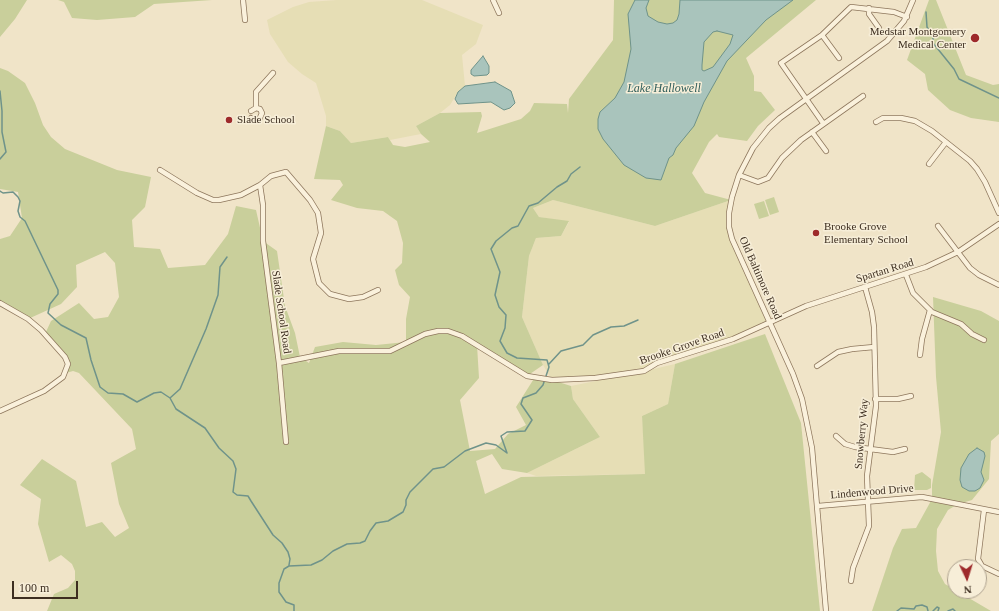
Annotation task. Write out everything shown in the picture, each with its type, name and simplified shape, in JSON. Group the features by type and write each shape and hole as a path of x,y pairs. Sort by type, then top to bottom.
{"street":[{"path":"243,0 245,20"},
{"path":"493,0 499,13"},
{"name":"Old Baltimore Road","path":"826,611 812,448 802,399 793,374 732,239 729,227 732,197 739,175 753,148 769,128 887,41 907,17 913,0"},
{"path":"824,123 806,100 781,63 822,35 850,7 869,8 907,17"},
{"path":"869,8 869,14 879,28"},
{"path":"822,35 839,58"},
{"path":"256,108 256,92 273,73"},
{"path":"739,175 750,180 763,181 768,178 790,150 824,123 863,96"},
{"path":"251,111 256,108"},
{"path":"252,118 257,120 262,117 262,111 256,108"},
{"path":"876,122 883,118 909,119 924,126 946,142 970,161 977,169 985,182 999,213"},
{"path":"812,132 826,151"},
{"path":"929,164 946,142"},
{"path":"160,170 197,193 213,200 236,197 260,185 271,176 286,172 315,207 318,213 320,233 313,264 317,279 323,288 335,296 349,299 363,297 378,290"},
{"name":"Slade School Road","path":"260,185 263,205 263,241 279,363 286,442"},
{"name":"Spartan Road","path":"769,323 806,306 933,265 958,252 999,224"},
{"path":"938,226 958,252 979,275 999,285"},
{"path":"906,274 913,293 930,310 938,316 961,324 972,334 984,340"},
{"name":"Snowberry Way","path":"851,581 853,568 868,530 870,516 867,476 875,399 872,312 866,287"},
{"path":"0,303 17,311 37,326 65,357 68,364 63,377 49,387 0,411"},
{"path":"920,355 922,339 930,310"},
{"name":"Brooke Grove Road","path":"279,363 339,352 390,350 425,334 438,330 448,331 477,344 527,376 548,379 595,378 644,371 657,363 733,339 769,323"},
{"path":"817,366 838,352 874,347"},
{"path":"875,399 898,399 911,396"},
{"path":"836,436 846,444 871,449 893,452 905,449"},
{"name":"Lindenwood Drive","path":"818,506 922,497 999,512"},
{"path":"984,510 978,559 982,566 999,574"}],"shaded area":[{"path":"337,0 422,0 483,25 476,44 462,55 465,86 458,92 450,105 440,113 416,126 421,134 390,140 388,137 351,143 340,131 326,126 326,116 316,83 288,62 270,34 267,20 293,7 309,2"},
{"path":"553,200 655,226 731,200 729,227 769,323 733,339 670,359 645,371 675,364 668,404 642,416 646,474 536,476 527,473 600,437 573,399 571,386 635,373 552,380 543,365 522,317 529,256 536,238 561,236 569,222 539,217 533,208"}],"green space":[{"path":"0,0 27,0 15,19 0,37"},
{"path":"58,0 212,0 154,4 135,17 97,20 72,18 64,2"},
{"path":"614,0 816,0 746,58 754,76 754,91 761,92 775,110 758,126 747,141 719,137 717,134 709,142 692,173 705,193 731,200 655,226 553,200 533,208 539,217 569,221 561,236 536,238 529,256 522,317 543,365 527,376 477,345 479,378 460,400 470,451 495,449 508,434 526,425 516,407 535,377 552,380 571,386 573,399 600,437 527,473 502,469 492,454 476,461 485,494 521,477 645,474 642,416 668,404 675,364 765,334 801,423 820,611 47,611 54,594 68,588 75,580 75,571 72,564 61,555 49,562 38,524 41,499 20,485 42,459 76,481 86,527 102,522 115,537 129,528 119,504 111,463 136,449 132,429 79,373 73,371 66,373 68,364 45,334 51,321 79,303 94,319 108,317 119,297 115,263 105,252 76,265 77,287 61,304 28,319 0,303 0,239 10,236 22,218 18,192 0,189 0,68 8,71 25,83 35,103 43,125 51,137 65,149 117,170 151,177 145,207 132,220 134,247 160,249 168,268 205,265 228,234 236,206 256,210 263,241 277,251 285,306 295,333 300,357 309,363 315,347 343,342 376,345 406,342 406,319 410,297 399,285 395,270 402,263 403,243 397,221 383,211 357,208 331,200 343,185 340,180 314,179 326,126 340,131 351,143 388,137 393,145 405,147 430,142 421,134 416,126 440,113 481,112 482,116 477,133 521,119 530,111 534,103 567,104 568,113 569,99 613,40"},
{"path":"929,0 936,0 966,75 993,85 999,84 999,122 971,118 950,110 928,90 925,74 907,60"},
{"path":"774,197 779,212 770,215 765,200"},
{"path":"764,201 769,216 759,219 754,204"},
{"path":"933,297 981,311 999,321 999,434 991,441 989,479 972,500 958,504 948,510 937,529 936,551 938,571 947,585 947,599 971,599 991,611 872,611 893,548 902,529 916,528 932,499 932,485 941,432 936,377"},
{"path":"922,472 931,479 931,488 927,490 914,490 915,475"}],"water":[{"name":"Lake Hallowell","path":"635,0 649,0 646,8 648,16 658,22 667,24 673,23 677,20 680,0 793,0 766,20 727,61 704,102 694,126 676,148 673,155 669,158 661,180 646,178 624,165 603,139 598,129 600,112 615,98 624,82 631,49 628,14","holes":["717,31 733,35 730,44 713,67 704,71 702,70 704,42 713,32"]},
{"path":"483,56 489,66 489,73 487,75 474,76 471,74 471,70"},
{"path":"495,82 511,91 515,103 510,108 504,110 491,102 458,104 455,99 458,92 465,86"},
{"path":"977,448 984,452 985,456 981,472 984,480 980,488 975,491 969,491 962,487 960,480 961,468 969,454"}],"waterway":[{"path":"926,12 927,27 933,37 933,43 954,69 959,79 999,98"},
{"path":"0,91 2,132 6,152 0,159"},
{"path":"294,611 294,605 286,602 279,592 279,583 284,569 289,566 311,565 322,560 333,551 347,544 365,541 376,523 388,521 403,512 410,492 433,469 444,467 465,451 486,443 496,445 507,453 501,436 507,432 525,431 532,420 521,404 523,398 536,393 543,385 549,367 547,360 517,358 507,353 500,341 505,328 506,315 499,307 495,295 500,272 491,249 496,241 512,228 518,226 529,206 538,203 557,187 567,181 571,174 580,167"},
{"path":"0,191 3,193 13,192 18,197 20,201 18,211 20,217 25,221 58,290 58,294 50,304 48,313 61,325 86,338 91,360 100,387 108,393 123,394 137,402 154,393 161,392 170,398 176,409 205,428 219,448 233,461 236,469 233,492 237,495 248,496 273,535 282,543 288,552 290,559 289,565"},
{"path":"170,398 180,389 206,329 218,295 220,267 227,257"},
{"path":"549,364 561,351 583,345 593,335 611,327 624,326 638,320"},
{"path":"897,611 901,608 914,609 916,606 922,605 927,607 928,611"},
{"path":"933,611 937,607 939,608 938,611"},
{"path":"948,611 953,609 955,611"}],"place":[{"name":"Medstar Montgomery Medical Center","path":"975,38"},
{"name":"Slade School","path":"229,120"},
{"name":"Brooke Grove Elementary School","path":"816,233"}]}
